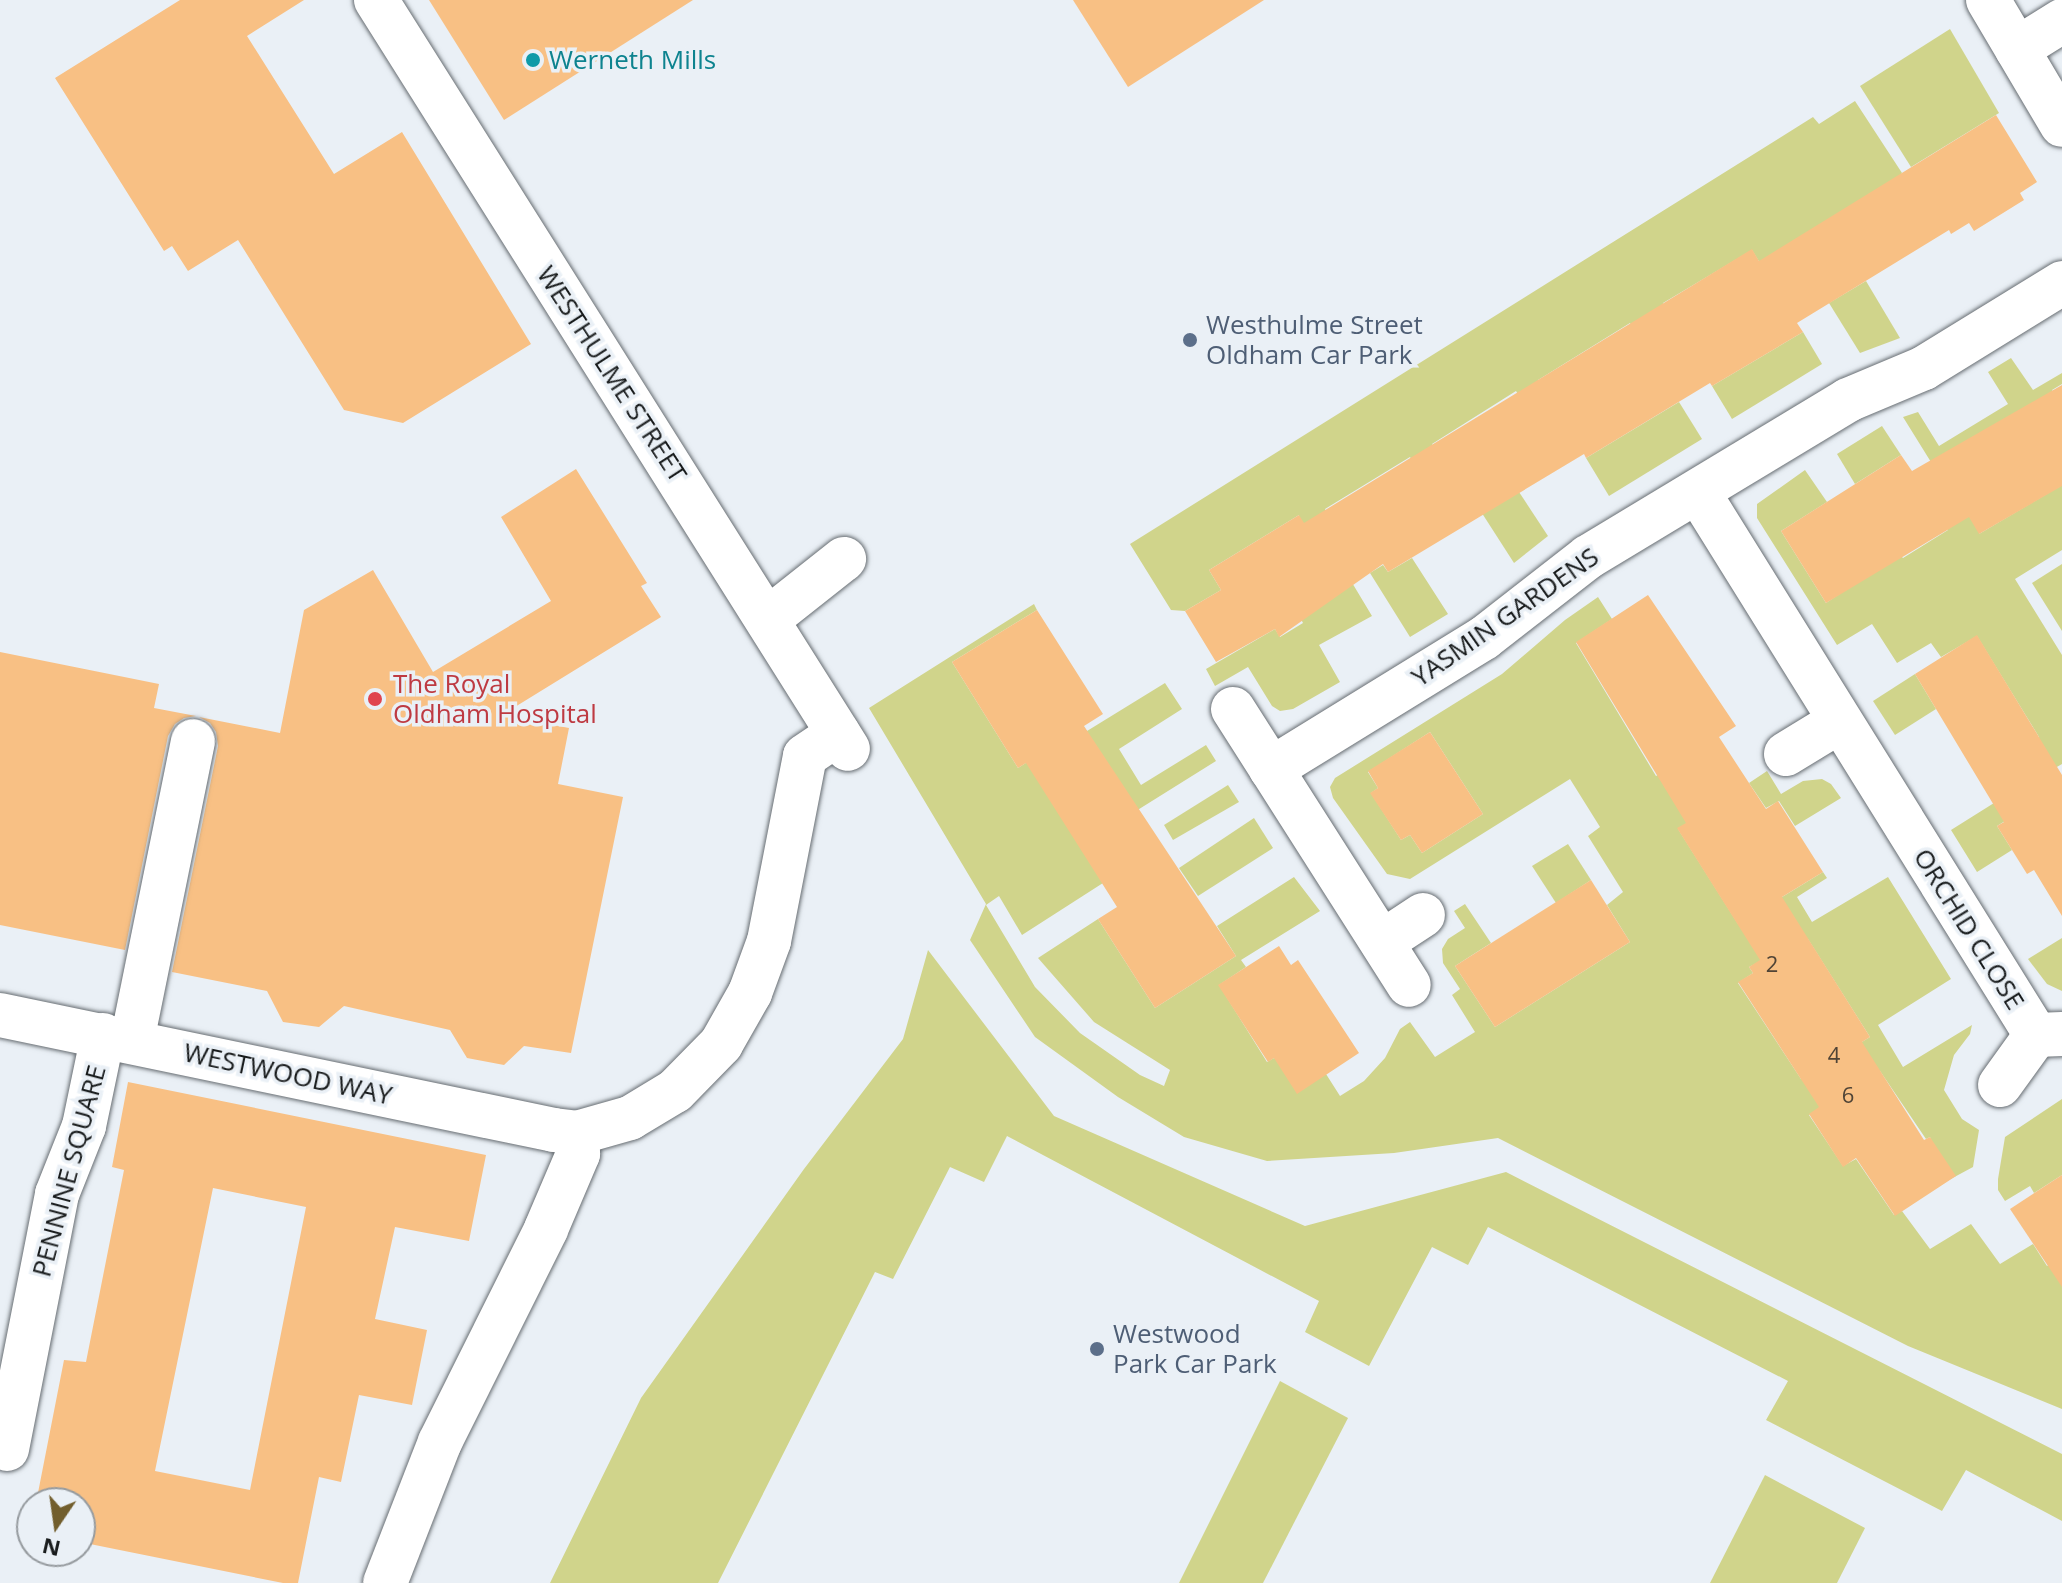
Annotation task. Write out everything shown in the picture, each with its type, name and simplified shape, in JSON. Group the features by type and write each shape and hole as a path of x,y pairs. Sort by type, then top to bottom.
{"street":[{"name":"WESTHULME STREET","path":"376,0 843,741 805,756 769,941 750,993 721,1044 664,1098 630,1118 577,1133"},
{"path":"1988,0 2062,125"},
{"path":"2017,49 2062,21"},
{"name":"YASMIN GARDENS","path":"1271,769 1484,638 1562,574 1848,400 1924,368 2062,283"},
{"path":"1698,492 1840,721 1786,754"},
{"path":"768,619 844,559"},
{"path":"1233,709 1409,985"},
{"name":"ORCHID CLOSE","path":"1840,721 1903,822 2049,1035 2000,1085"},
{"name":"PENNINE SQUARE","path":"7,1449 57,1194 117,1038 193,741"},
{"path":"1382,942 1423,915"},
{"name":"WESTWOOD WAY","path":"0,1015 577,1133"},
{"path":"385,1583 440,1442 546,1229 578,1154 577,1133"}],"green space":[{"path":"1950,29 1999,113 1911,167 1860,86"},
{"path":"1855,101 1902,173 1781,297 1752,250 1663,303 1658,368 1630,323 1538,380 1548,442 1516,391 1432,444 1465,499 1444,512 1410,457 1325,509 1348,576 1372,616 1319,645 1340,682 1293,709 1280,711 1272,706 1248,667 1215,686 1206,669 1275,629 1280,637 1303,623 1300,617 1299,515 1209,570 1221,590 1185,611 1171,610 1130,544 1813,117 1819,124"},
{"path":"1866,281 1900,338 1860,353 1829,303"},
{"path":"1803,332 1822,364 1732,419 1712,386"},
{"path":"2011,358 2033,390 2062,373 2062,384 2052,390 2056,397 1979,534 2062,485 2062,550 2015,579 2062,655 2062,764 2024,786 2039,737 1977,636 1941,657 1931,643 1897,663 1872,624 1837,645 1757,518 1757,504 1805,470 1827,502 1781,531 1826,603 1899,554 1903,558 1948,530 1922,487 1939,475 1903,417 1918,412 1939,446 2008,404 1988,372"},
{"path":"1679,402 1702,439 1609,496 1586,458"},
{"path":"1882,426 1901,455 1855,484 1837,454"},
{"path":"1519,492 1548,536 1514,563 1478,507"},
{"path":"1412,558 1448,614 1410,637 1370,573 1383,565 1388,572"},
{"path":"2062,564 2062,631 2032,583"},
{"path":"1598,597 1612,619 1576,643 1656,776 1666,770 1696,817 1678,829 1738,924 1823,872 1827,878 1797,897 1812,922 1888,877 1951,979 1878,1025 1903,1067 1972,1025 1970,1034 1954,1055 1944,1090 1962,1119 1979,1130 1973,1167 1947,1181 1930,1137 1926,1139 1880,1071 1809,1115 1843,1166 1856,1159 1894,1215 1902,1211 1930,1249 1971,1224 2000,1264 2033,1244 2047,1266 2062,1257 2062,1409 1908,1346 1498,1138 1394,1153 1267,1161 1184,1137 1118,1097 1035,1037 970,940 986,904 869,708 1034,604 1037,610 952,662 1018,768 1083,726 1087,731 1165,683 1182,709 1119,749 1141,785 1206,745 1216,761 1136,811 1103,883 1022,935 999,896 986,905 1035,987 1080,1033 1140,1075 1164,1086 1170,1070 1094,1022 1038,958 1098,919 1155,1008 1236,956 1217,926 1294,877 1320,911 1241,960 1246,967 1219,985 1267,1062 1274,1058 1326,1074 1340,1096 1364,1081 1385,1058 1400,1029 1410,1022 1435,1057 1475,1032 1452,995 1460,989 1443,963 1442,949 1448,939 1465,928 1454,911 1465,904 1491,943 1455,966 1495,1027 1630,942 1607,905 1623,892 1588,836 1600,827 1570,779 1410,879 1387,874 1333,798 1330,787 1335,778 1502,674 1565,620","holes":["1430,732 1483,814 1422,853 1410,835 1401,840 1371,793 1378,788 1368,772","1808,939 1870,1037 1801,1079 1738,983 1753,973 1749,967"]},
{"path":"1915,674 1936,709 1895,735 1873,701"},
{"path":"1767,771 1781,794 1803,781 1822,779 1831,784 1841,798 1795,826 1779,801 1766,808 1749,783"},
{"path":"1228,785 1239,802 1173,840 1164,825"},
{"path":"1994,803 2005,821 1997,826 2012,850 1977,872 1951,830"},
{"path":"1254,818 1273,848 1198,896 1179,868"},
{"path":"1568,844 1591,880 1556,903 1532,866"},
{"path":"2062,938 2062,991 2047,984 2028,959"},
{"path":"928,950 1054,1116 1305,1226 1506,1172 2062,1454 2062,1521 1966,1470 1942,1511 1766,1420 1788,1381 1488,1227 1468,1265 1432,1247 1369,1366 1305,1332 1319,1301 1007,1136 984,1182 950,1167 893,1279 875,1272 718,1583 550,1583 641,1398 804,1169 903,1039"},
{"path":"2062,1099 2062,1175 2034,1193 2030,1186 2005,1201 1998,1190 1998,1179 2005,1137"},
{"path":"1280,1381 1348,1418 1263,1583 1179,1583"},
{"path":"1765,1475 1865,1528 1837,1583 1710,1583"}],"building":[{"path":"180,0 304,0 247,36 334,174 402,132 531,344 403,423 344,410 238,240 188,271 172,246 164,251 55,78"},
{"name":"Werneth Mills","path":"429,0 693,0 504,120"},
{"path":"1073,0 1264,0 1128,87"},
{"path":"1996,115 2037,182 2020,193 2024,200 1974,231 1969,223 1951,234 1949,230 1797,323 1803,332 1712,386 1710,383 1586,458 1584,454 1388,572 1383,564 1279,637 1275,629 1216,662 1185,611 1221,590 1209,570 1299,515 1304,523 1752,249 1759,261"},
{"path":"2062,385 2062,486 1979,534 1969,517 1826,603 1781,531 1901,455 1912,471"},
{"path":"576,469 647,583 641,586 661,617 502,715 569,728 558,784 623,797 571,1053 524,1046 504,1065 467,1058 450,1030 344,1006 319,1027 283,1022 267,991 172,972 218,746 216,732 210,723 199,717 280,733 304,610 373,570 433,672 551,601 501,517"},
{"path":"1648,595 1736,726 1719,737 1766,809 1778,801 1823,872 1782,897 1870,1037 1862,1042 1924,1140 1930,1137 1956,1176 1895,1216 1856,1158 1843,1167 1809,1114 1819,1107 1738,982 1753,973 1749,967 1760,960 1677,828 1686,823 1576,642"},
{"path":"1037,610 1103,714 1084,726 1236,956 1155,1008 1098,919 1117,907 1026,763 1018,768 952,662"},
{"path":"1977,635 2062,775 2062,916 2034,870 2027,874 1997,826 2004,822 1915,674"},
{"path":"0,652 159,684 154,708 196,716 184,718 175,724 168,736 125,950 0,925"},
{"path":"1430,732 1483,814 1422,853 1410,835 1401,840 1370,793 1378,788 1368,771"},
{"path":"1591,880 1630,942 1495,1027 1455,966"},
{"path":"1279,946 1291,965 1298,960 1359,1053 1297,1094 1274,1058 1268,1062 1218,985"},
{"path":"128,1082 486,1155 469,1241 395,1227 375,1319 427,1330 412,1405 359,1395 341,1482 319,1477 298,1583 283,1583 96,1545 96,1487 39,1487 64,1360 86,1362 124,1170 112,1167","holes":["213,1188 306,1207 250,1490 155,1471"]},
{"path":"2062,1175 2062,1287 2010,1209"}],"place":[{"name":"Werneth Mills","path":"533,60"},
{"name":"Westhulme Street Oldham Car Park","path":"1190,340"},
{"name":"The Royal Oldham Hospital","path":"375,699"},
{"name":"Westwood Park Car Park","path":"1097,1349"}]}
